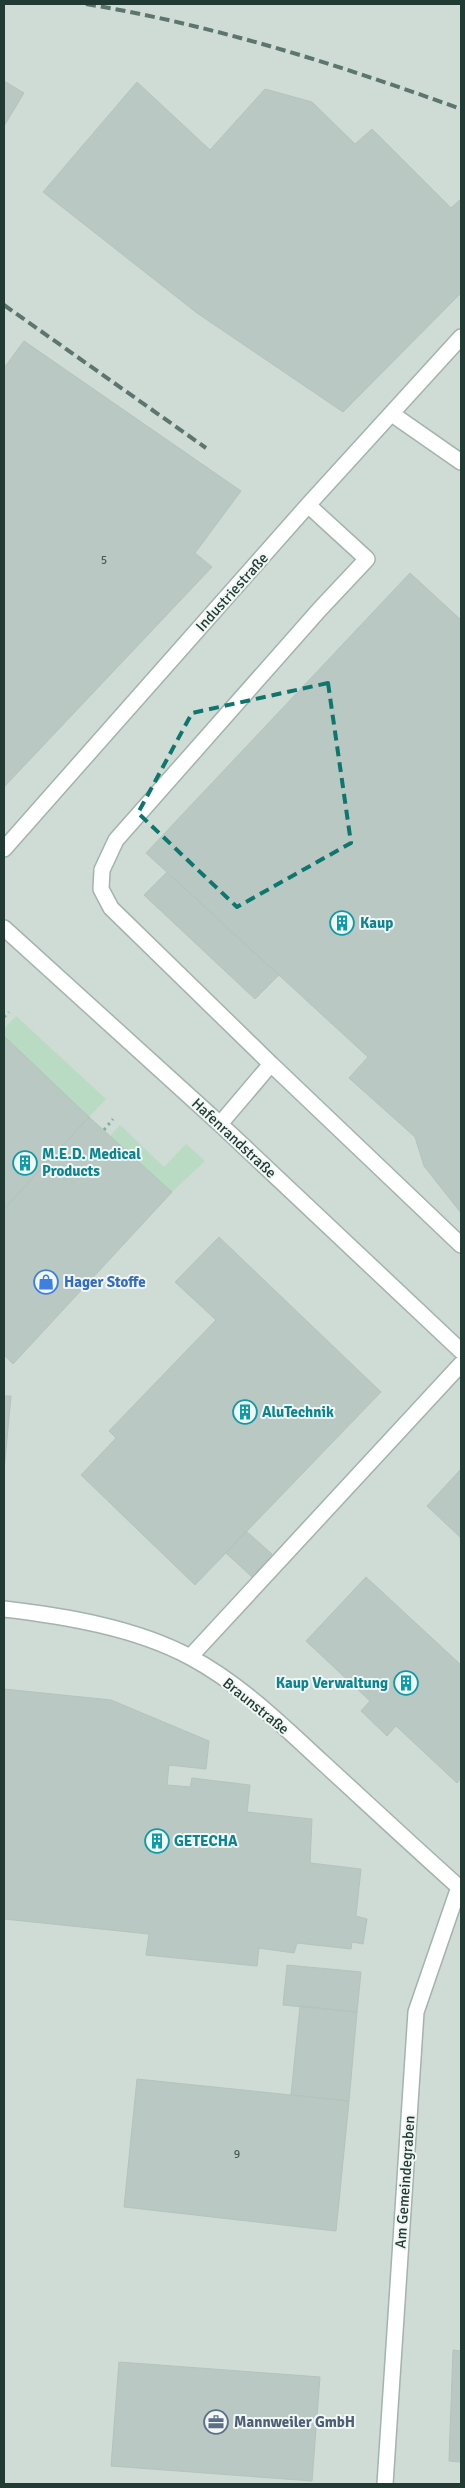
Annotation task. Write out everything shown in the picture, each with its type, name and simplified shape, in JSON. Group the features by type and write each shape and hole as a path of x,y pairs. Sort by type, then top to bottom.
{"street":[{"name":"Industriestraße","path":"4,849 308,505 461,337"},
{"path":"392,414 461,462"},
{"path":"308,505 367,559 320,609 116,840 102,870 101,889 111,908 461,1245"},
{"name":"Hafenrandstraße","path":"4,928 220,1124 461,1351"},
{"path":"220,1124 271,1064"},
{"path":"190,1657 461,1364"},
{"name":"Braunstraße","path":"4,1610 55,1615 144,1638 190,1657 227,1681 293,1735 460,1888"},
{"name":"Am Gemeindegraben","path":"385,2484 416,2012 460,1888"}],"path":[{"path":"4,1017 8,1012"},
{"path":"104,1130 114,1119"}],"highlighted area":[{"path":"328,683 351,843 237,907 138,813 192,713"}],"shaded area":[{"path":"4,4 461,4 461,2484 4,2484"}],"green space":[{"path":"16,1016 106,1099 89,1117 4,1036 4,1029"},
{"path":"120,1125 164,1167 186,1144 205,1161 172,1192 110,1136"}],"building":[{"path":"4,81 24,93 4,126"},
{"path":"137,82 210,150 265,89 312,102 355,144 372,129 451,208 461,199 461,293 343,412 197,313 43,192"},
{"path":"24,341 241,491 195,553 212,567 4,787 4,368"},
{"name":"Kaup","path":"410,573 461,620 461,1213 424,1166 415,1137 349,1078 368,1057 146,853"},
{"path":"167,872 279,975 255,999 144,895"},
{"name":"M.E.D. Medical Products","path":"4,1036 89,1117 4,1209"},
{"name":"Hager Stoffe","path":"89,1117 172,1192 13,1364 4,1355 4,1209"},
{"name":"AluTechnik","path":"219,1237 381,1392 195,1585 81,1475 116,1438 109,1431 216,1320 175,1282"},
{"path":"4,1396 11,1396 4,1471"},
{"path":"461,1469 461,1538 427,1506"},
{"path":"246,1531 272,1554 252,1577 226,1553"},
{"name":"Kaup Verwaltung","path":"366,1577 461,1665 461,1778 457,1783 396,1726 387,1736 361,1711 370,1701 306,1641"},
{"name":"GETECHA","path":"4,1689 111,1700 209,1741 206,1769 169,1765 167,1785 190,1787 192,1778 250,1785 247,1812 312,1819 310,1863 361,1869 356,1916 367,1919 363,1944 352,1942 351,1949 297,1943 294,1953 259,1948 257,1966 146,1955 149,1934 4,1919"},
{"path":"287,1965 361,1972 357,2012 283,2005"},
{"path":"300,2006 357,2012 349,2101 291,2095"},
{"path":"137,2079 349,2101 336,2231 124,2207"},
{"path":"453,2350 461,2351 461,2462 449,2461"},
{"name":"Mannweiler GmbH","path":"119,2362 320,2377 312,2481 111,2466"}],"railway":[{"path":"86,4 181,23 276,48 369,77 461,109"},
{"path":"4,305 206,448"}],"place":[{"name":"Kaup","path":"342,923"},
{"name":"M.E.D. Medical Products","path":"25,1163"},
{"name":"Hager Stoffe","path":"46,1282"},
{"name":"AluTechnik","path":"245,1412"},
{"name":"Kaup Verwaltung","path":"406,1683"},
{"name":"GETECHA","path":"157,1841"},
{"name":"Mannweiler GmbH","path":"216,2422"}]}
